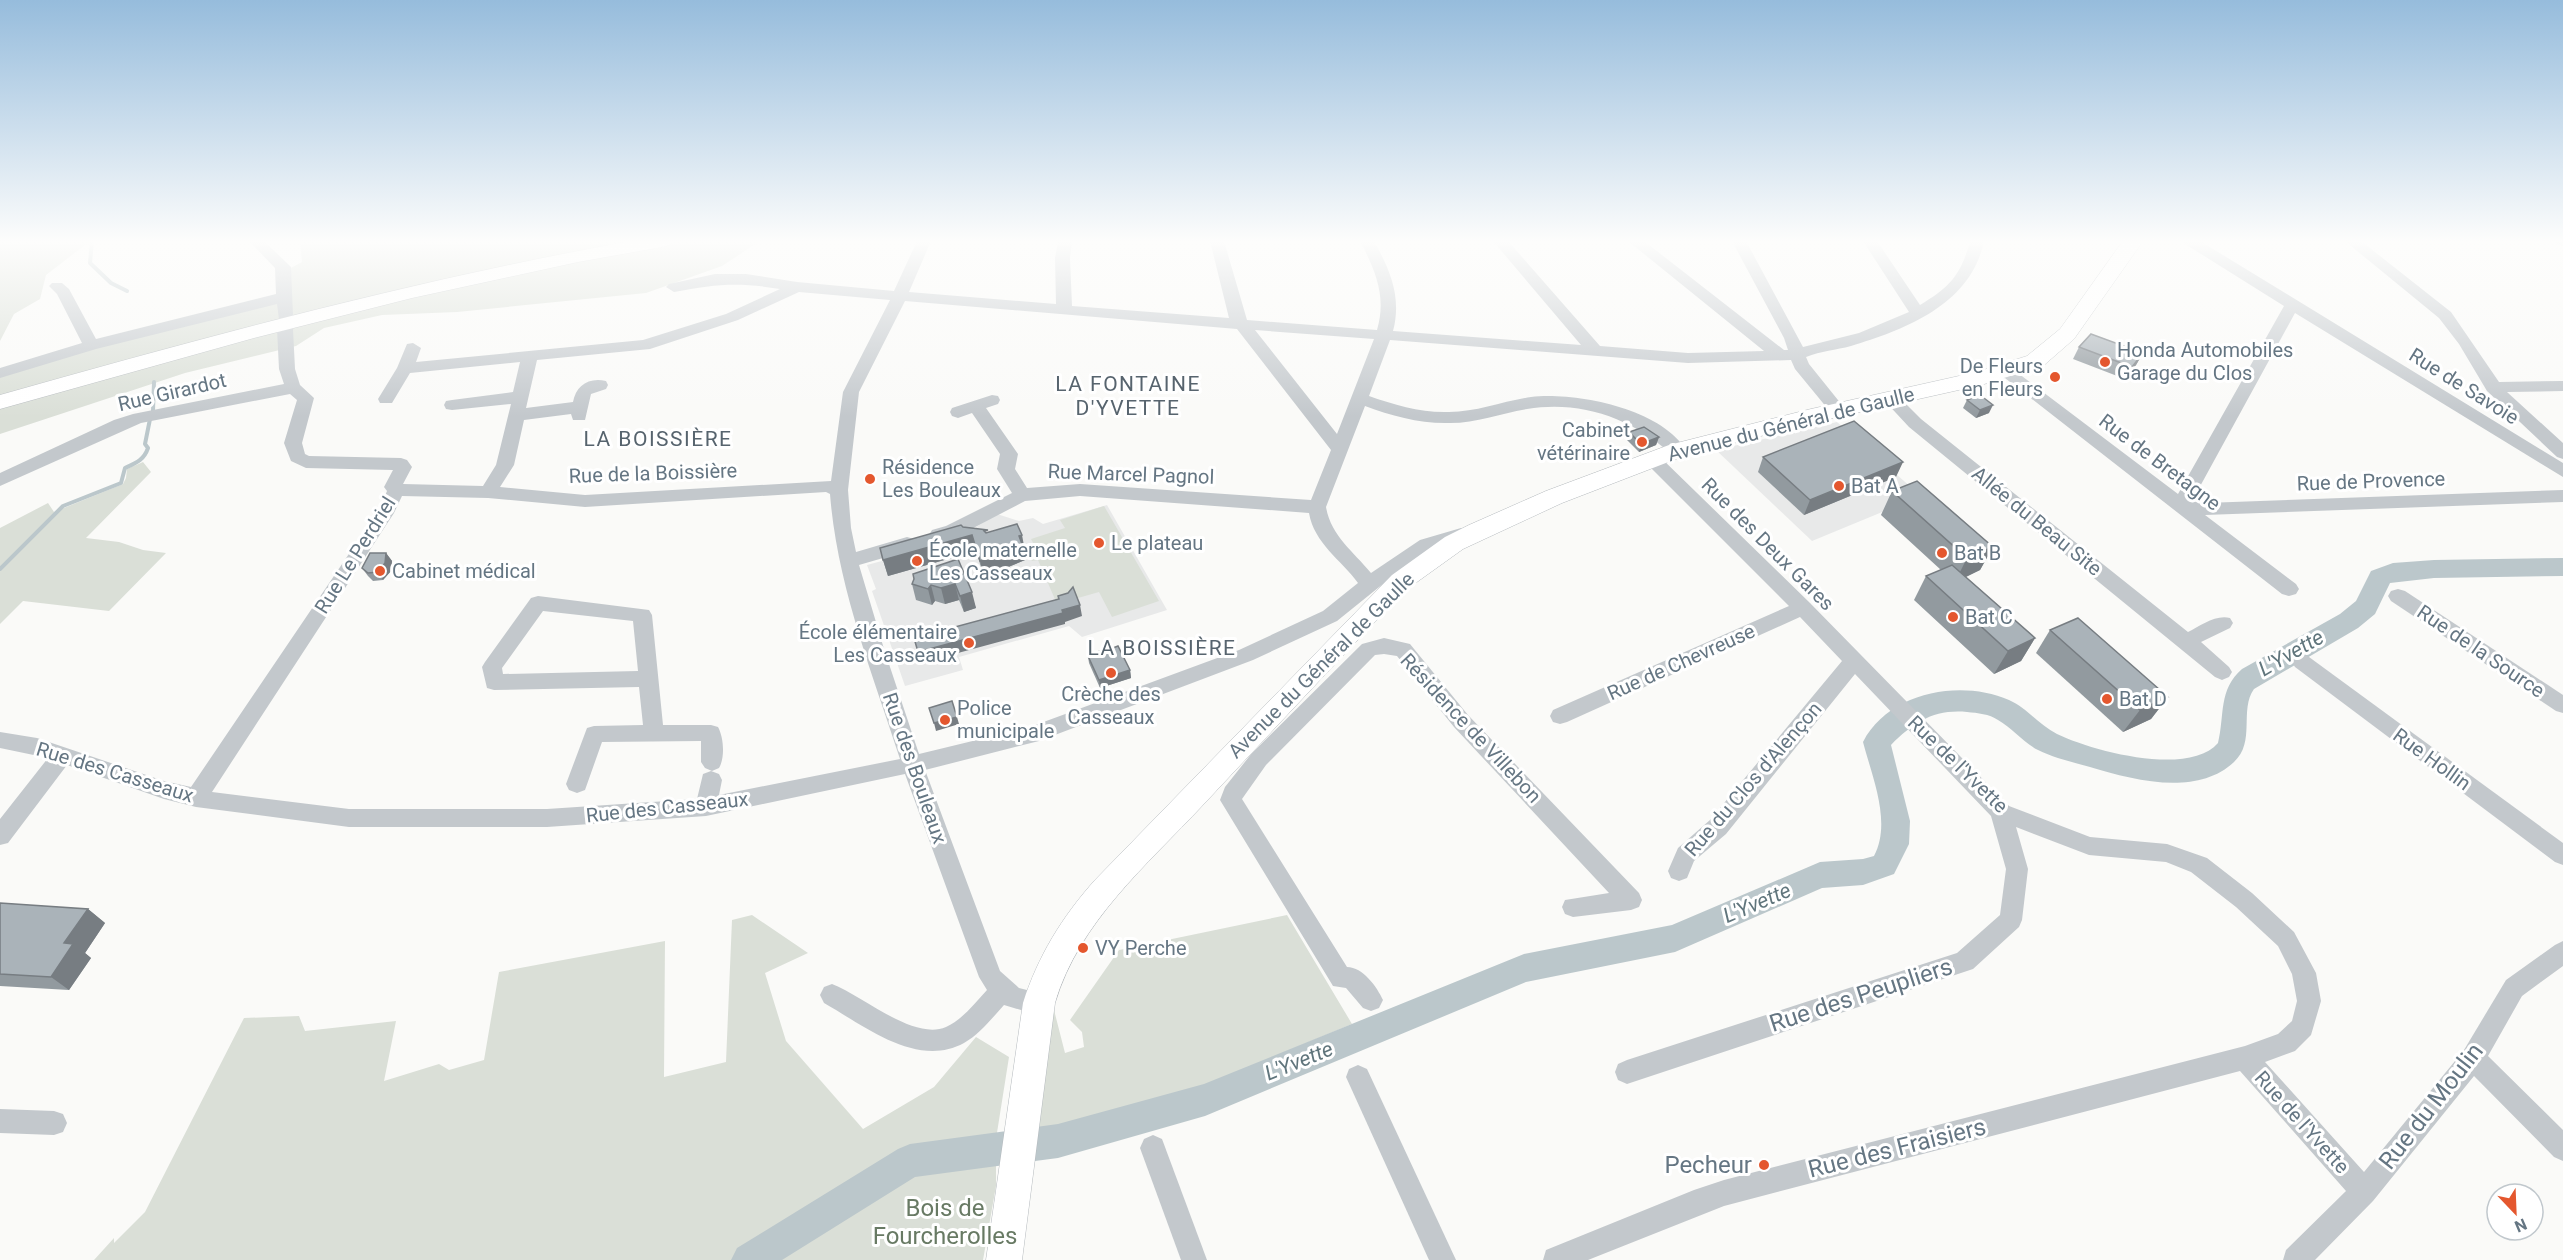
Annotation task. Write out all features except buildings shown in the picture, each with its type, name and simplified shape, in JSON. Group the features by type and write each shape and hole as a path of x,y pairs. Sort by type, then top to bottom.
{"main road":[{"path":"0,402 179,351 379,300"},
{"name":"Avenue du Général de Gaulle","path":"1004,1260 1039,1003 1048,972 1064,941 1081,916 1249,753 1349,621 1440,552 1477,531 1652,459 1677,450 2004,371 2035,361 2056,346 2091,300"}],"street":[{"path":"68,300 91,345"},
{"path":"0,374 91,345 274,300"},
{"path":"285,300 287,369 293,388"},
{"path":"405,368 624,348 658,341 732,317 769,300"},
{"name":"Rue des Bouleaux","path":"898,300 851,392 838,490 842,528 874,649 912,764 991,976 1001,992"},
{"path":"952,300 1241,325 1688,358 1789,356 1844,343 1899,324 1939,300"},
{"path":"1063,310 1064,300"},
{"path":"1232,300 1241,325 1340,450"},
{"path":"1370,585 1363,574 1332,544 1321,525 1317,507 1384,335 1390,300"},
{"path":"1551,300 1596,352"},
{"path":"1714,300 1801,365 1838,410"},
{"path":"1771,300 1792,338 1789,356"},
{"path":"1909,300 1918,314"},
{"name":"Rue de Savoie","path":"2284,300 2563,471"},
{"path":"2426,300 2445,315 2465,341 2493,387 2563,453"},
{"path":"2180,506 2292,305"},
{"path":"386,399 405,368 413,348"},
{"path":"488,492 506,465 530,356"},
{"name":"Rue de Bretagne","path":"2004,371 2289,589"},
{"path":"516,416 580,411 583,392 589,387 600,385"},
{"path":"2493,387 2563,386"},
{"name":"Rue Girardot","path":"0,480 120,424 139,418 293,388"},
{"name":"Rue Le Perdriel","path":"196,798 388,509 396,490 393,487 403,466 401,464 306,462 297,457 293,442 306,398 293,388"},
{"path":"452,405 520,397"},
{"path":"1359,398 1394,411 1447,418 1482,415 1531,403 1582,404 1638,421 1655,429 1677,450"},
{"name":"Allée du Beau Site","path":"1891,399 1915,423 2187,641 2222,672"},
{"path":"958,412 984,403 1009,454 1006,469 1022,495"},
{"name":"Rue des Deux Gares","path":"1652,459 1854,661"},
{"name":"Rue de la Boissière","path":"396,490 488,492 585,501 826,486 838,490"},
{"name":"Rue Marcel Pagnol","path":"849,561 952,531 1022,495 1080,490 1264,501 1317,507"},
{"name":"Rue de Provence","path":"2180,506 2205,509 2563,496"},
{"path":"1349,621 1370,585 1392,566 1427,545 1477,531"},
{"name":"Rue de la Source","path":"2398,596 2563,705"},
{"path":"648,679 494,682 492,667 538,603 642,615 654,734"},
{"name":"Rue de Chevreuse","path":"1560,716 1803,608"},
{"name":"Rue des Casseaux","path":"0,740 37,746 164,790 196,798 349,818 547,818 706,807 912,764 1032,735 1227,663 1316,623 1349,621"},
{"path":"2187,641 2223,623"},
{"name":"Résidence de Villebon","path":"1371,1000 1351,977 1341,978 1231,800 1249,753 1369,649 1384,646 1403,649 1461,721 1631,900 1573,908"},
{"name":"Rue de l'Yvette","path":"1854,661 2001,812 2089,846 2167,854 2199,865 2244,900 2286,939 2304,974 2309,1001 2302,1027 2286,1043 2245,1058 2364,1192"},
{"name":"Rue du Clos d'Alençon","path":"1678,871 1686,855 1718,827 1854,661"},
{"name":"Rue Hollin","path":"2302,662 2563,855"},
{"path":"578,784 594,734 711,734 711,771 706,807"},
{"path":"0,836 63,754"},
{"name":"Rue des Peupliers","path":"1627,1072 1965,961 2011,920 2017,868 2001,812"},
{"name":"Rue du Moulin","path":"2296,1260 2364,1192 2473,1058 2514,988 2563,952"},
{"path":"832,995 906,1035 940,1042 964,1030 1001,992 1020,1000 1039,1003"},
{"name":"Rue des Fraisiers","path":"1556,1260 1694,1203 1724,1193 2245,1058"},
{"path":"2473,1058 2563,1148"},
{"path":"1358,1077 1443,1260"},
{"path":"0,1121 54,1123"},
{"path":"1153,1148 1194,1260"}],"shaded area":[{"path":"1837,422 1921,496 1812,541 1716,450"},
{"path":"1107,505 1167,610 1082,637 1069,626 959,657 963,670 905,686 872,591 876,589 867,565 952,542 997,514 1019,521 1033,518 1043,524"}],"green space":[{"path":"0,300 39,300 14,314 0,341"},
{"path":"285,300 578,300 457,312 382,315 324,328 296,346 185,373 0,434 0,376 109,344"},
{"path":"143,462 151,472 86,538 119,542 143,550 166,553 109,611 23,601 0,624 0,528 48,503 54,512 123,484 127,469"},
{"path":"1104,506 1159,601 1112,617 1099,592 1057,604 1038,560 1032,561 1028,554 1037,550 1031,539 1065,528 1060,520"},
{"name":"Bois de Fourcherolles","path":"752,915 808,953 765,973 786,1041 863,1129 934,1087 976,1037 1009,1057 996,1139 996,1186 983,1260 94,1260 114,1238 114,1243 145,1212 244,1018 299,1016 305,1031 396,1021 384,1081 439,1064 449,1070 484,1060 499,972 665,941 664,1077 726,1062 732,920"},
{"path":"1287,915 1352,1024 1201,1087 1085,1130 1031,1138 1053,1006 1065,1053 1084,1047 1082,1032 1070,1020 1119,950"}],"waterway":[{"path":"153,411 154,382"},
{"path":"0,569 63,506 121,483 125,468 139,461 148,448 145,444 150,419"},
{"name":"L'Yvette","path":"749,1260 910,1161 1058,1141 1205,1100 1524,968 1675,938 1820,875 1863,872 1884,865 1895,844 1896,821 1877,742 1909,714 1931,703 1957,700 1994,706 2012,715 2044,740 2065,749 2138,768 2175,772 2192,770 2209,764 2229,749 2234,732 2237,694 2244,682 2349,621 2366,607 2380,577 2393,572 2434,569 2563,567"}],"place":[{"name":"Honda Automobiles Garage du Clos","path":"2105,362"},
{"name":"De Fleurs en Fleurs","path":"2055,377"},
{"name":"Cabinet vétérinaire","path":"1642,442"},
{"name":"Résidence Les Bouleaux","path":"870,479"},
{"name":"Bat A","path":"1839,486"},
{"name":"Le plateau","path":"1099,543"},
{"name":"Bat B","path":"1942,553"},
{"name":"École maternelle Les Casseaux","path":"917,561"},
{"name":"Cabinet médical","path":"380,571"},
{"name":"Bat C","path":"1953,617"},
{"name":"École élémentaire Les Casseaux","path":"969,643"},
{"name":"Crèche des Casseaux","path":"1111,673"},
{"name":"Bat D","path":"2107,699"},
{"name":"Police municipale","path":"945,720"},
{"name":"VY Perche","path":"1083,948"},
{"name":"Pecheur","path":"1764,1165"}],"district":[{"name":"LA FONTAINE D'YVETTE","path":"1128,396"},
{"name":"LA BOISSIÈRE","path":"658,439"},
{"name":"LA BOISSIÈRE","path":"1162,648"}]}
